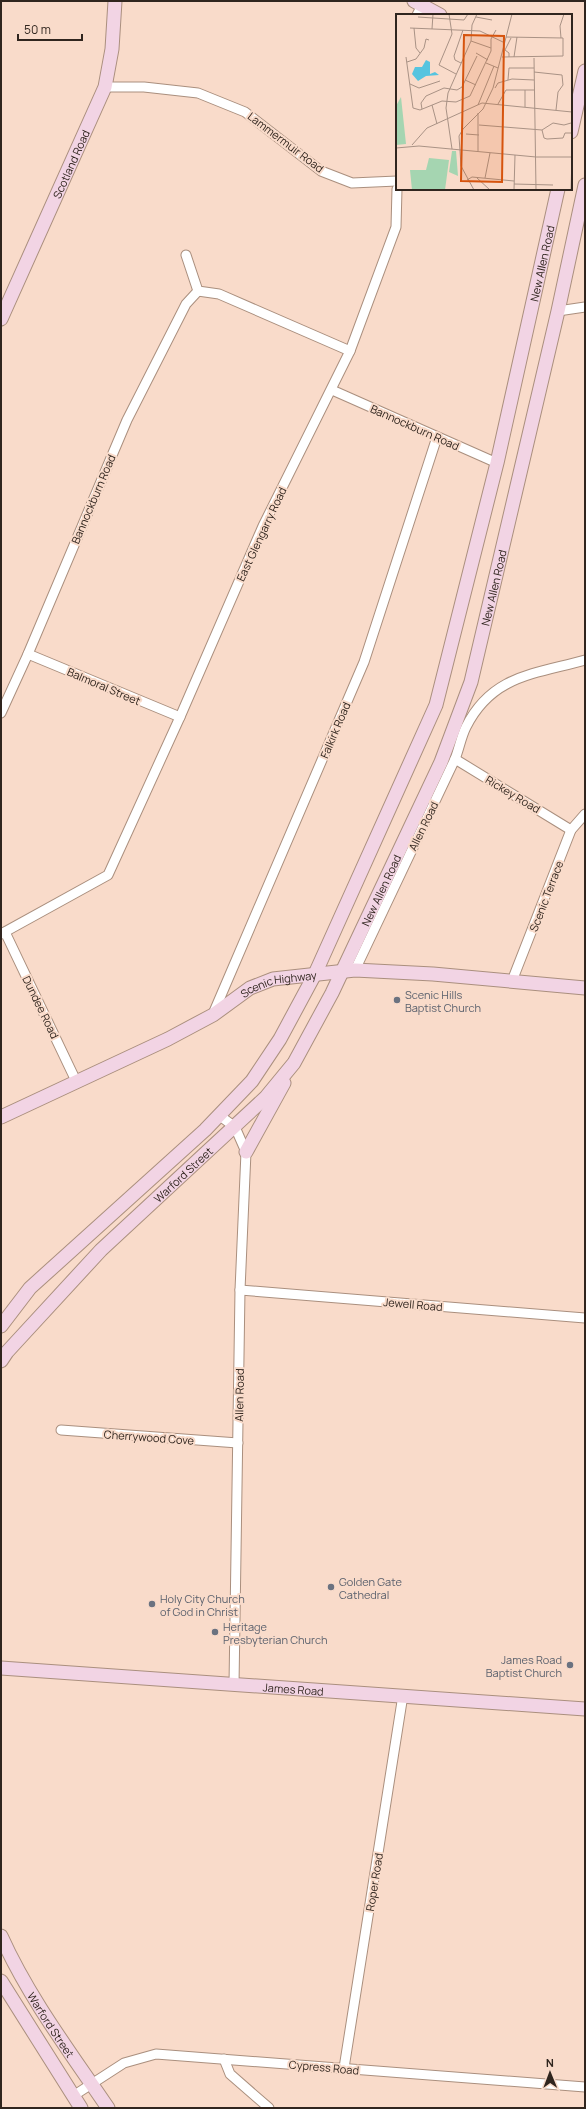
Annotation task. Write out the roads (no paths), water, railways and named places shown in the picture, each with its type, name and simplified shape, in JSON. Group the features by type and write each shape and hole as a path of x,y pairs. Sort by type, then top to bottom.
{"main road":[{"name":"Scotland Road","path":"1,319 105,87 112,49 115,1"},
{"path":"419,6 438,14"},
{"path":"572,127 585,71"},
{"name":"New Allen Road","path":"348,970 441,762 471,682 558,311 585,185"},
{"name":"New Allen Road","path":"315,974 436,705 497,463 558,190"},
{"name":"Scenic Highway","path":"1,1117 77,1083 168,1039 213,1015 250,988 273,979 348,970 433,974 585,988"},
{"name":"Warford Street","path":"1,1361 7,1352 101,1250 266,1097 294,1063 332,993 348,970"},
{"name":"Warford Street","path":"1,1326 30,1288 220,1116 252,1081 280,1039 315,974"},
{"path":"246,1152 294,1063"},
{"name":"James Road","path":"1,1668 234,1685 403,1695 585,1709"},
{"name":"Warford Street","path":"1,1936 12,1961 40,2009 108,2108"},
{"name":"Warford Street","path":"1,1981 81,2108"}],"street":[{"name":"Lammermuir Road","path":"105,87 144,87 198,93 245,112 321,170 352,182 396,182"},
{"name":"East Glengarry Road","path":"3,933 108,875 180,717 263,526 332,390 350,351 396,227 397,190"},
{"path":"186,255 198,291 219,294 350,351"},
{"name":"Bannockburn Road","path":"1,714 28,654 126,420 186,304 198,291"},
{"path":"558,311 585,307"},
{"name":"Bannockburn Road","path":"332,390 497,463"},
{"name":"Falkirk Road","path":"213,1015 364,662 437,437"},
{"name":"Balmoral Street","path":"28,654 180,717"},
{"name":"Allen Road","path":"348,970 455,759 466,728 480,704 510,680 585,660"},
{"name":"Rickey Road","path":"455,759 572,830"},
{"name":"Scenic Terrace","path":"512,981 572,830 585,814"},
{"name":"Dundee Road","path":"3,933 77,1083"},
{"name":"Allen Road","path":"220,1116 235,1127 246,1152 240,1290 234,1685"},
{"name":"Jewell Road","path":"240,1290 585,1318"},
{"name":"Cherrywood Cove","path":"61,1430 238,1443"},
{"name":"Roper Road","path":"344,2068 403,1695"},
{"name":"Cypress Road","path":"73,2096 124,2063 156,2054 585,2087"},
{"path":"224,2059 230,2074 269,2108"}],"place":[{"name":"Scenic Hills Baptist Church","path":"397,1000"},
{"name":"Golden Gate Cathedral","path":"331,1587"},
{"name":"Holy City Church of God in Christ","path":"152,1604"},
{"name":"Heritage Presbyterian Church","path":"215,1632"},
{"name":"James Road Baptist Church","path":"570,1665"}]}
